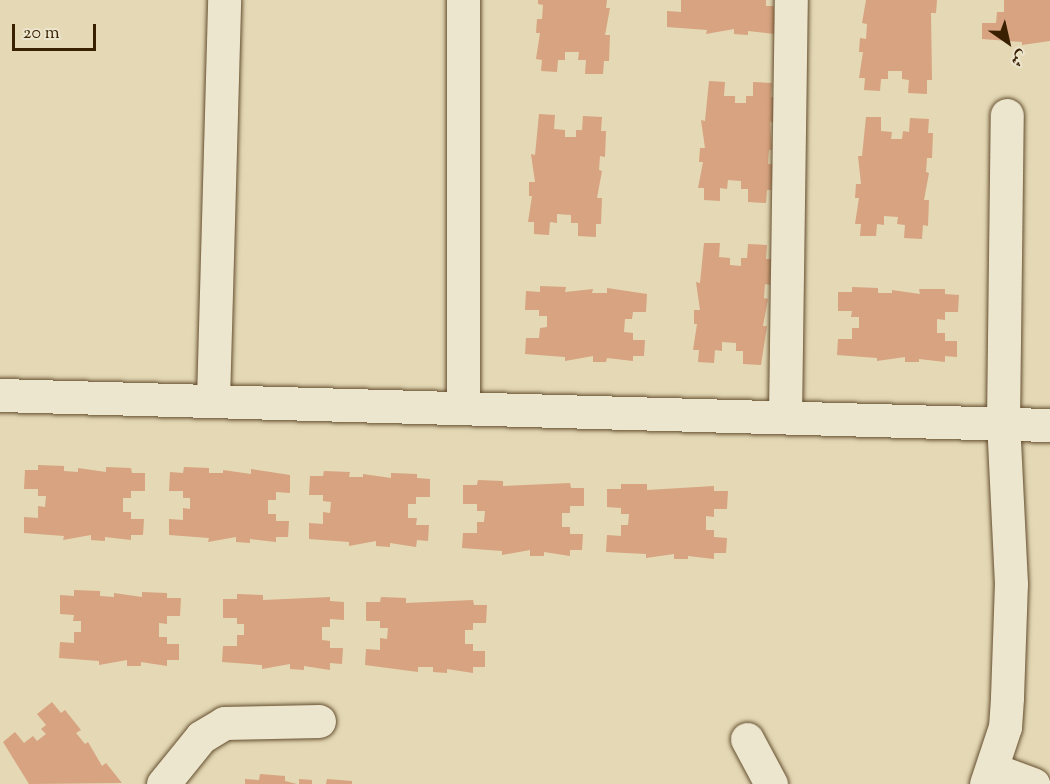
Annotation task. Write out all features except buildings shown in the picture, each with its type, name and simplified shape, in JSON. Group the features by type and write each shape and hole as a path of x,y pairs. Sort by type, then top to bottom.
{"street":[{"path":"213,400 224,0"},
{"path":"463,0 464,407"},
{"path":"785,416 791,0"},
{"path":"1007,115 1003,422 1010,607 1005,727 989,776 1033,784"},
{"path":"0,394 1050,425"},
{"path":"163,784 201,736 224,723 319,721"},
{"path":"747,739 771,784"}]}
